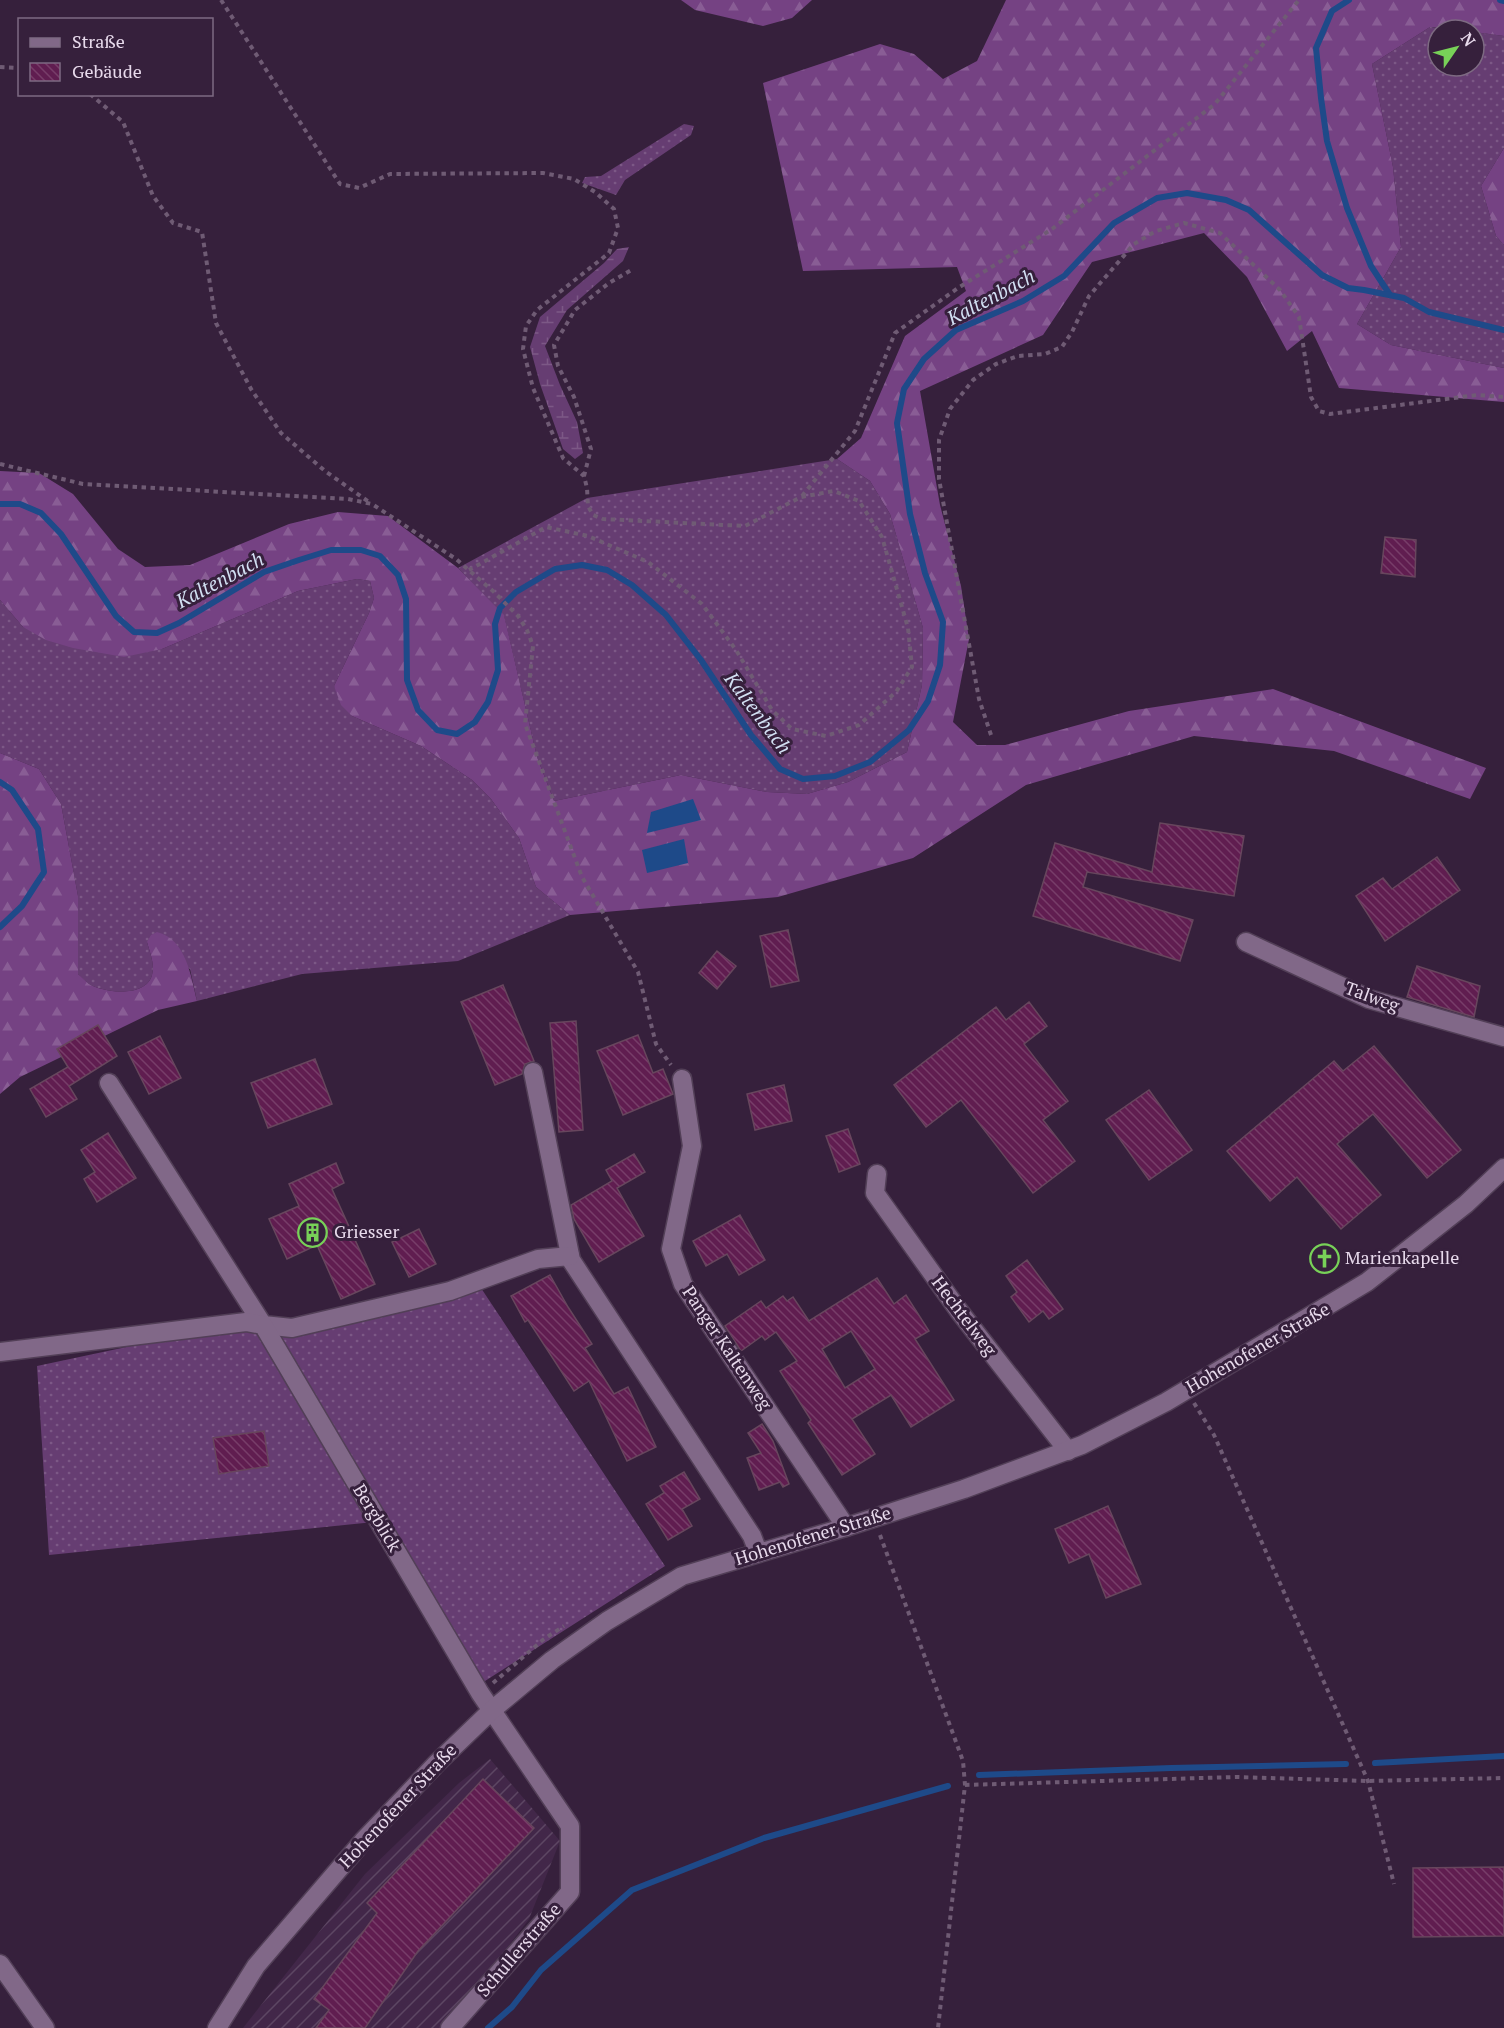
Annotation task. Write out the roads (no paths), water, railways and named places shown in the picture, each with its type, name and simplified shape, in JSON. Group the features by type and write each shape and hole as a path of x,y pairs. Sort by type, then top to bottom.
{"street":[{"name":"Talweg","path":"1246,942 1369,999 1504,1037"},
{"path":"532,1072 570,1256 752,1536 758,1552"},
{"name":"Panger Kaltenweg","path":"682,1079 692,1146 670,1249 683,1284 846,1527"},
{"name":"Bergblick","path":"109,1083 263,1325 492,1710"},
{"name":"Hohenofener Straße","path":"217,2028 256,1966 330,1878 437,1763 492,1710 552,1660 642,1599 682,1576 846,1527 1068,1451 1186,1390 1367,1282 1466,1204 1504,1168"},
{"name":"Hechtelweg","path":"877,1174 875,1193 959,1311 1068,1451"},
{"path":"0,1352 246,1322 292,1328 450,1291 538,1259 570,1256"},
{"name":"Schullerstraße","path":"450,2028 570,1892 570,1826 492,1710"},
{"path":"0,1965 45,2028"}],"water":[{"path":"693,799 701,820 647,833 651,812"},
{"path":"684,839 688,863 647,873 642,850"}],"waterway":[{"name":"Kaltenbach","path":"1349,0 1332,11 1316,48 1321,98 1327,141 1347,208 1371,266 1390,295"},
{"name":"Kaltenbach","path":"1500,0 1504,1"},
{"name":"Kaltenbach","path":"0,504 20,504 41,513 61,534 116,616 134,632 157,633 179,623 264,572 331,550 361,550 380,556 398,575 406,599 407,680 418,710 437,730 457,734 475,722 488,702 498,670 495,624 500,608 516,592 555,569 582,565 607,570 632,585 666,615 701,660 751,735 780,769 803,779 835,776 870,762 909,730 928,701 940,665 943,622 925,573 910,514 897,423 904,389 924,359 956,330 1023,301 1064,276 1114,223 1157,198 1187,193 1226,200 1249,210 1322,275 1348,288 1404,298 1429,312 1504,330"},
{"name":"Kaltenbach","path":"0,782 12,790 38,829 44,872 22,906 0,927"},
{"path":"1375,1763 1504,1756"},
{"path":"979,1775 1346,1764"},
{"path":"488,2028 512,2007 541,1970 632,1890 764,1838 948,1786"}],"place":[{"name":"Griesser","path":"313,1232"},
{"name":"Marienkapelle","path":"1324,1258"}]}
